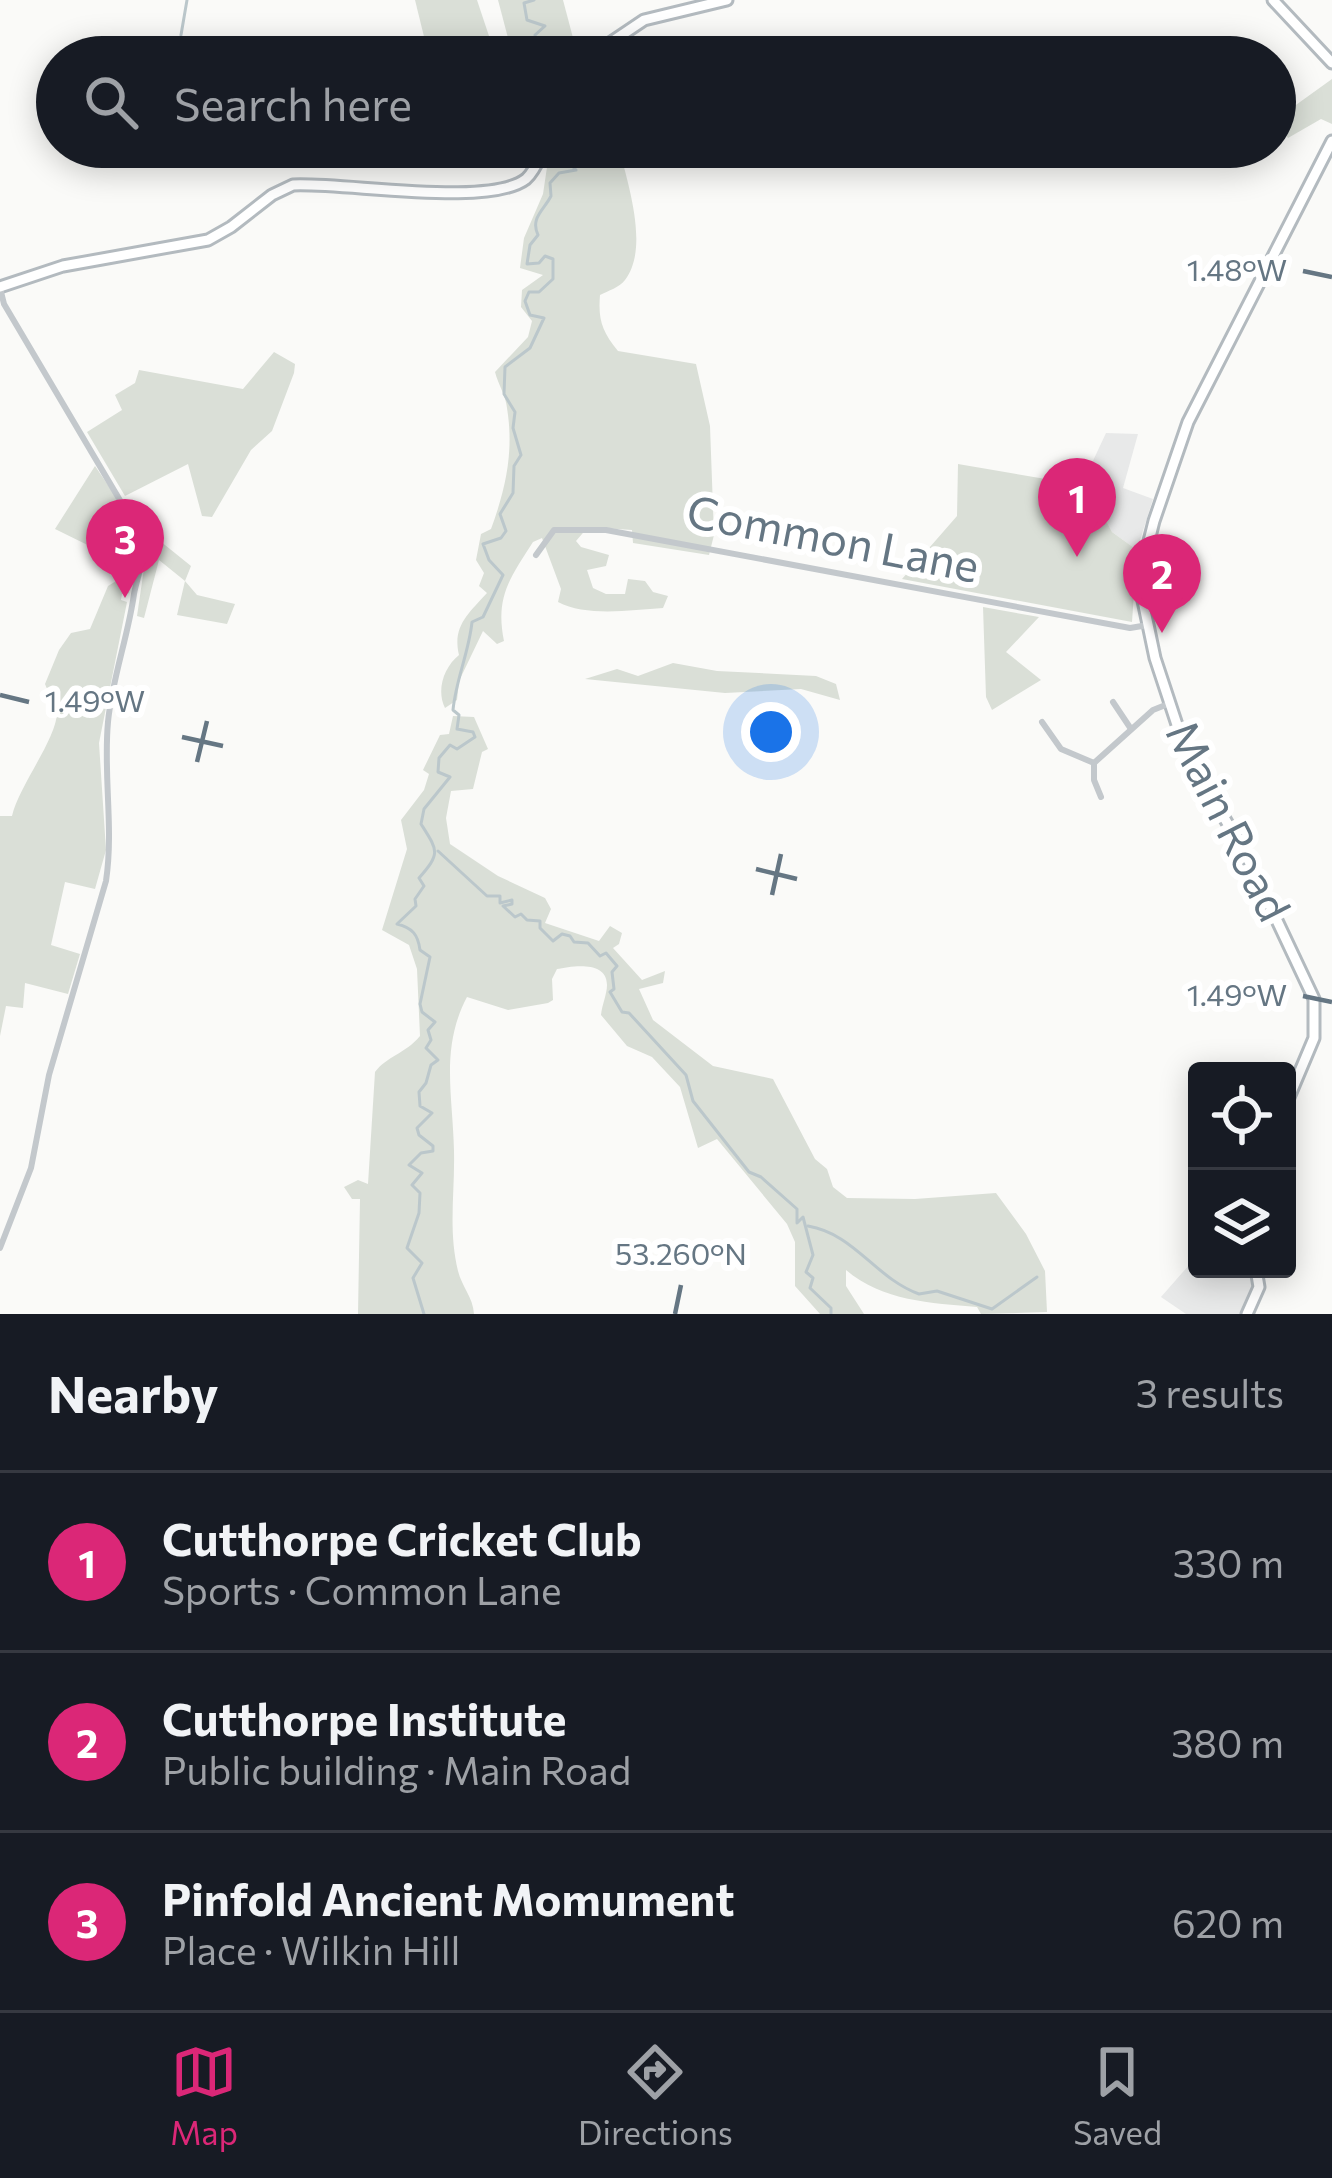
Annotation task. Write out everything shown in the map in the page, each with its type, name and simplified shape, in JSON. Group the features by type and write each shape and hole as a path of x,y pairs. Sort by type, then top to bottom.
{"main road":[{"path":"620,36 644,20 727,0"},
{"path":"1273,0 1332,63"},
{"name":"Main Road","path":"1296,1081 1314,1038 1314,999 1247,857 1202,784 1168,704 1142,596 1147,545 1188,422 1332,141"},
{"path":"0,287 63,266 208,240 293,185 447,191 512,185 534,168"},
{"path":"1247,1314 1259,1287 1258,1278"}],"street":[{"path":"0,287 2,303 142,531 144,545 109,716 106,881 98,920 64,1020 31,1168 0,1248"},
{"name":"Common Lane","path":"536,555 554,530 606,530 1130,628 1151,638"},
{"name":"Common Lane","path":"1130,628 1148,625"},
{"path":"1113,702 1131,729"},
{"path":"1100,797 1094,763 1153,710 1168,704"},
{"path":"1042,722 1061,749 1094,763"}],"shaded area":[{"path":"415,0 477,0 489,36 424,36"},
{"path":"498,0 563,0 573,36 507,36"},
{"path":"1332,79 1332,124 1321,119 1296,133 1296,105"},
{"path":"547,168 624,168 636,250 625,280 600,295 601,318 618,351 696,364 710,426 714,535 709,555 633,543 632,530 588,527 576,541 609,555 606,566 587,570 593,588 625,594 628,579 645,581 653,592 668,596 663,608 623,611 582,610 558,602 561,589 542,538 533,542 503,600 504,641 497,644 483,631 459,681 457,700 445,708 442,686 459,655 460,628 487,593 479,586 484,573 476,560 481,534 491,529 501,499 510,439 506,404 495,372 528,337 532,321 521,307 522,290 543,275 520,268 524,238 543,194"},
{"path":"274,352 295,364 294,373 272,431 251,450 212,517 202,516 188,464 125,496 87,432 122,410 115,395 135,383 139,370 243,389"},
{"path":"1106,433 1138,434 1123,488 1153,499 1137,550 1112,532 1101,511 1107,487 1084,480"},
{"path":"958,464 1108,487 1101,511 1112,532 1137,550 1132,622 902,579 957,516"},
{"path":"95,466 139,531 130,578 116,559 55,529"},
{"path":"160,541 191,566 185,581 159,560 144,618 137,616 147,548"},
{"path":"121,578 129,593 122,594 121,600 127,602 99,743 106,850 95,889 65,882 51,945 80,954 68,994 25,983 23,1008 6,1006 0,1036 0,816 12,816 52,733 57,710 45,684 59,650 71,633 90,629 108,586"},
{"path":"185,581 197,595 235,604 227,624 177,615"},
{"path":"983,607 1039,617 1006,652 1041,680 992,710 986,697"},
{"path":"673,663 717,671 816,676 836,684 840,700 801,689 725,693 585,679 617,669 638,676"},
{"path":"453,716 474,717 488,749 482,752 473,789 451,791 446,818 450,844 498,876 545,898 551,909 545,923 599,941 610,926 622,933 613,948 642,980 665,971 663,983 639,989 653,1020 713,1066 773,1079 815,1159 827,1169 833,1187 847,1198 996,1193 1045,1271 1047,1312 981,1314 977,1307 891,1294 846,1270 846,1286 864,1314 820,1314 795,1286 795,1242 787,1224 717,1139 698,1148 680,1087 652,1057 627,1046 601,1015 605,977 595,968 579,966 557,969 552,979 553,1000 548,1003 508,1010 467,997 453,1035 453,1241 474,1314 358,1314 360,1199 352,1199 344,1187 358,1180 368,1184 375,1072 420,1036 417,969 409,945 382,930 407,849 401,820 424,790 429,774 423,770 440,735 449,734"},
{"path":"1188,1266 1188,1278 1251,1278 1253,1288 1240,1314 1186,1314 1161,1297"}],"waterway":[{"path":"181,35 187,0"},
{"path":"534,0 524,3 527,20 545,26 535,36"},
{"path":"424,1314 413,1278 422,1263 407,1248 419,1213 420,1193 412,1185 422,1173 409,1165 421,1153 433,1151 417,1128 432,1113 420,1106 419,1092 438,1060 426,1048 431,1040 428,1030 435,1022 420,1004 430,957 420,950 414,933 397,924 416,906 424,886 419,878 434,857 434,846 421,824 424,809 450,777 438,772 439,758 450,745 457,749 475,737 473,732 457,729 459,715 453,710 472,622 483,617 503,575 489,560 483,544 501,538 506,531 500,514 513,493 514,466 521,455 513,428 515,412 504,394 505,367 530,348 544,318 530,315 525,301 529,292 539,292 553,279 553,259 545,256 539,263 527,264 530,245 538,235 537,219 551,196 550,183 559,173 574,168"},
{"path":"438,851 487,896 500,896 500,903 512,900 503,906 515,917 521,914 540,921 540,928 553,941 562,934 574,942 588,943 600,956 606,953 617,966 610,992 622,1012 629,1013 686,1075 693,1101 749,1172 797,1209 797,1223 803,1217 813,1255 806,1272 813,1278 810,1288 831,1308 831,1314"},
{"path":"808,1226 839,1238 919,1294 937,1291 992,1309 1037,1277"}],"place":[{"name":"Cutthorpe Cricket Club","path":"1077,557"},
{"name":"Pinfold Ancient Momument","path":"125,598"},
{"name":"Cutthorpe Institute","path":"1162,633"}]}
